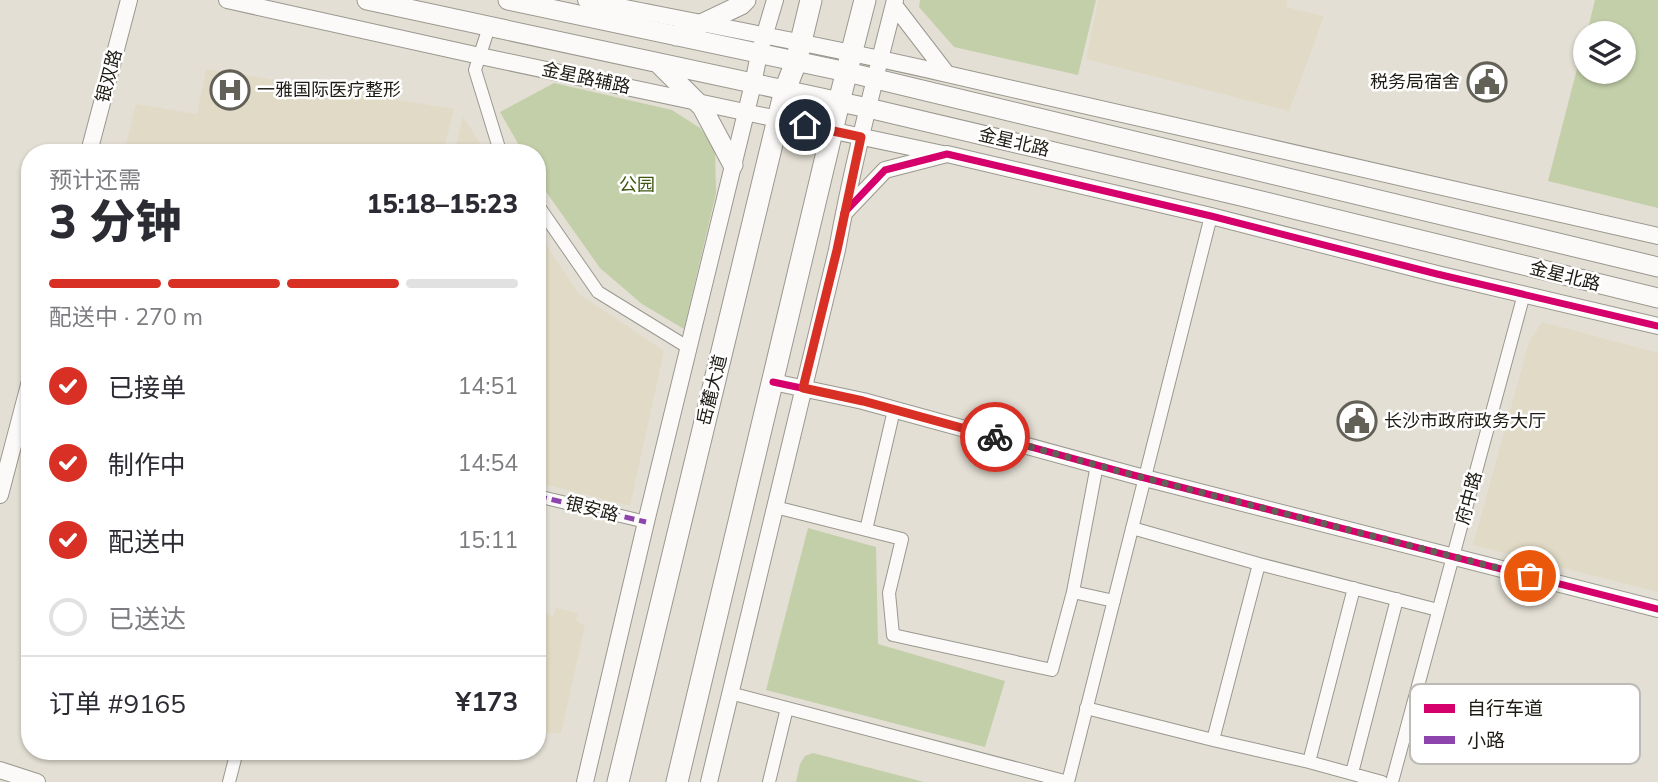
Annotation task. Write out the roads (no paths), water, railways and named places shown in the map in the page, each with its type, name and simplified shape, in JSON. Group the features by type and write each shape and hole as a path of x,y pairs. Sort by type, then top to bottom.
{"highway":[{"name":"岳麓大道","path":"618,782 785,90 811,0"},
{"path":"677,782 865,0"}],"main road":[{"name":"金星北路","path":"367,0 868,108 1658,298"},
{"name":"金星北路","path":"509,0 676,37 762,45 850,62 874,79 1658,267"},
{"path":"676,37 747,0"},
{"path":"659,64 702,107 733,165"}],"street":[{"name":"银双路","path":"91,144 129,0"},
{"name":"金星路辅路","path":"227,0 947,154 1658,326"},
{"path":"586,0 701,24 762,45"},
{"path":"585,782 646,522 775,0"},
{"path":"709,782 894,2"},
{"path":"894,2 947,74"},
{"path":"489,27 475,70 498,144"},
{"path":"850,62 880,58 1658,236"},
{"path":"844,214 885,170 947,154"},
{"path":"730,693 1068,782 1211,216"},
{"path":"546,217 598,292 689,348"},
{"name":"府中路","path":"1418,684 1524,294"},
{"path":"773,382 863,401 1144,478 1658,609"},
{"path":"866,530 894,410"},
{"path":"0,495 21,415"},
{"path":"775,507 902,539 889,593 894,635 1052,670 1073,592 1097,465"},
{"name":"银安路","path":"546,498 646,522"},
{"path":"1132,528 1438,610"},
{"path":"1213,740 1259,564"},
{"path":"1309,762 1354,588"},
{"path":"1073,592 1114,601"},
{"path":"1352,773 1397,599"},
{"path":"769,782 787,708"},
{"path":"1086,708 1382,782"},
{"name":"府中路","path":"1392,782 1410,715"},
{"path":"229,782 235,760"},
{"path":"0,770 37,782"}],"place":[{"name":"税务局宿舍","path":"1487,82"},
{"name":"一雅国际医疗整形","path":"230,90"},
{"name":"长沙市政府政务大厅","path":"1357,421"}],"park label":[{"name":"公园","path":"637,185"}]}
